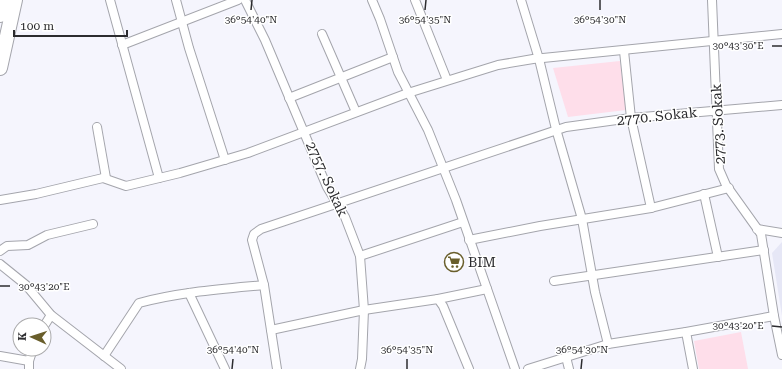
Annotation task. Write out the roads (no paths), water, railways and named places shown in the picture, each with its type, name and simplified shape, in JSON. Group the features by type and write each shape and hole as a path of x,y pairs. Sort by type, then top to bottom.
{"highway":[{"path":"0,15 3,0"},
{"path":"0,68 15,0"}],"street":[{"path":"110,0 160,178"},
{"path":"176,0 200,86 225,160"},
{"path":"122,45 238,0"},
{"name":"2757. Sokak","path":"245,0 265,40 327,187 345,217 360,256 364,310 362,359 360,369"},
{"path":"372,0 393,58 408,92 428,130 443,168 516,369"},
{"path":"415,0 447,80"},
{"path":"521,0 539,59 556,130 582,219 608,344"},
{"name":"2773. Sokak","path":"712,0 719,169 729,188 761,234 774,316 782,355"},
{"path":"322,34 356,112"},
{"path":"0,200 36,194 106,178 126,186 160,178 248,153 408,92 498,65 539,59 782,34"},
{"path":"624,50 631,118 651,208"},
{"path":"289,98 393,58"},
{"name":"2770. Sokak","path":"264,285 252,240 254,234 261,229 566,127 631,118 782,105"},
{"path":"98,127 106,178"},
{"path":"469,240 540,226 651,208 729,188"},
{"path":"704,194 718,256"},
{"path":"360,256 463,222"},
{"path":"0,250 7,246 28,246 48,235 93,224"},
{"path":"757,228 782,233"},
{"path":"554,281 764,250"},
{"path":"0,264 26,285 51,315 121,369"},
{"path":"104,356 139,303 162,297 189,293 264,285 277,369"},
{"path":"271,330 364,310 438,299 487,289"},
{"path":"189,293 225,369"},
{"path":"438,299 443,306 469,369"},
{"path":"528,369 608,344 774,316"},
{"path":"686,332 693,369"},
{"path":"0,356 29,365"},
{"path":"566,357 569,369"}],"place":[{"name":"BIM","path":"454,262"}]}
